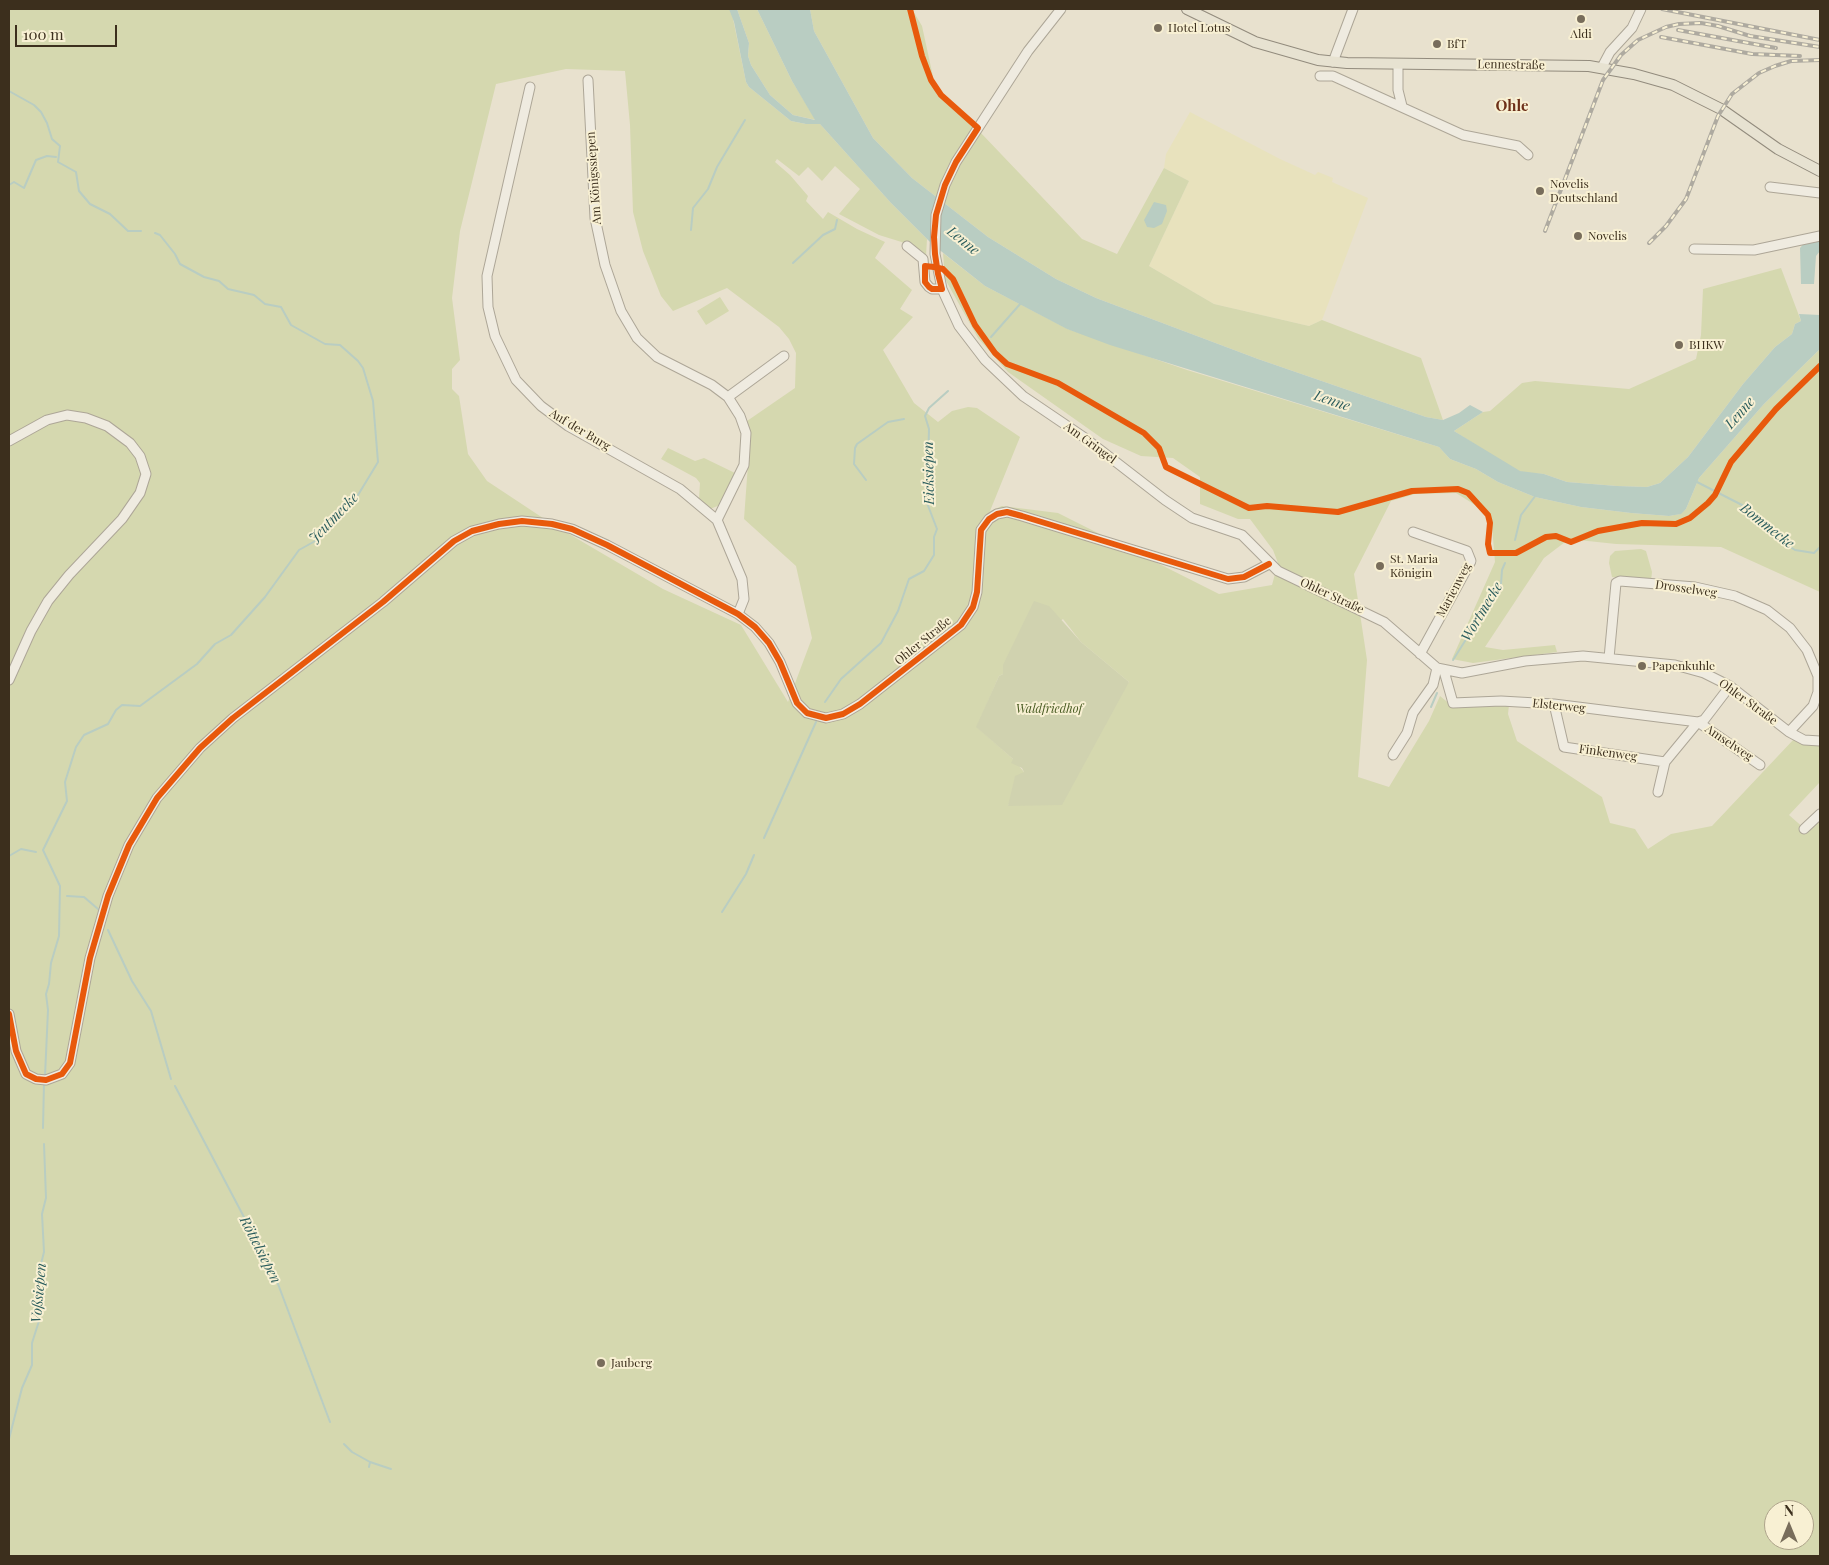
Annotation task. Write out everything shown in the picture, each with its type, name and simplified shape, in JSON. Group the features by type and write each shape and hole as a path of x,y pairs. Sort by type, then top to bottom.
{"main road":[{"name":"Lennestraße","path":"1187,9 1255,42 1295,55 1333,62 1602,67 1673,85 1721,110 1778,149 1820,171"}],"street":[{"name":"Am Gringel","path":"1061,9 1028,51 952,170 936,215 934,237 938,274 942,289 959,326 976,351 1023,396 1085,438 1192,518 1242,535 1269,564"},
{"path":"1333,62 1353,9"},
{"path":"1602,67 1610,52 1632,28 1641,9"},
{"path":"1398,64 1398,90 1402,106"},
{"path":"1320,76 1333,76 1464,135 1518,146 1528,155"},
{"name":"Am Königssiepen","path":"588,80 595,218 605,265 621,311 637,338 657,357 712,385 728,397 740,416 746,432 744,465 717,520"},
{"name":"Auf der Burg","path":"530,87 487,276 488,307 496,336 516,380 541,406 568,426 680,489 717,520 742,579 744,599 738,614"},
{"path":"1770,187 1820,193"},
{"path":"1694,249 1754,250 1820,236"},
{"path":"907,246 923,259 925,282 932,289 942,289"},
{"path":"728,397 784,356"},
{"path":"9,441 47,420 66,416 86,418 107,426 130,443 140,456 146,474 140,493 122,519 69,575 48,601 31,631 9,680"},
{"name":"Ohler Straße","path":"9,1014 16,1051 23,1070 32,1077 41,1080 52,1080 62,1074 70,1063 93,949 115,875 129,845 157,798 200,748 233,718 383,602 454,541 472,531 500,524 531,522 562,526 607,545 738,614 755,627 769,643 780,662 792,695 802,708 814,716 832,718 860,704 961,625 973,607 977,592 981,530 989,519 1007,512 1228,579 1244,578 1269,564 1278,571 1384,622 1440,669 1462,673 1554,658 1610,658 1674,665 1704,673 1730,686 1789,732 1804,740 1820,741"},
{"name":"Marienweg","path":"1413,532 1467,551 1472,561 1420,654"},
{"name":"Drosselweg","path":"1610,658 1616,583 1620,581 1695,587 1735,596 1767,610 1790,628 1807,650 1818,676 1818,692 1813,706 1789,732"},
{"path":"1393,755 1407,733 1413,713 1433,685 1440,669"},
{"name":"Elsterweg","path":"1440,669 1453,703 1501,700 1554,704 1698,722"},
{"name":"Amselweg","path":"1658,792 1666,762 1698,722 1704,720 1730,686"},
{"name":"Finkenweg","path":"1554,704 1564,747 1666,762"},
{"name":"Amselweg","path":"1698,722 1760,764"},
{"path":"1804,829 1820,814"}],"shaded area":[{"path":"1190,112 1280,159 1315,175 1318,172 1333,178 1332,182 1368,198 1322,320 1309,326 1214,304 1149,266 1189,181 1164,168 1166,154"}],"green space":[{"path":"9,9 731,9 746,82 749,87 791,121 820,124 891,203 927,239 926,256 908,244 879,235 839,214 860,189 835,166 822,181 808,167 799,176 777,159 775,162 790,175 808,196 806,201 823,219 828,212 857,229 885,242 875,258 912,290 900,309 913,317 883,350 914,403 938,422 952,411 968,407 977,408 1020,437 990,511 1002,506 1058,513 1219,594 1272,585 1278,563 1273,550 1250,519 1238,519 1200,504 1200,477 1173,458 1141,456 1103,439 1008,372 978,338 945,279 943,253 985,286 1068,329 1187,370 1439,447 1450,459 1535,497 1581,507 1631,513 1669,516 1680,514 1686,509 1699,478 1764,404 1820,349 1820,592 1721,547 1616,544 1569,539 1544,558 1485,647 1503,650 1555,645 1557,652 1473,663 1452,659 1495,562 1491,515 1456,493 1415,494 1391,501 1354,574 1367,660 1358,777 1389,787 1429,721 1440,696 1451,705 1509,705 1508,714 1517,741 1602,797 1610,823 1635,829 1648,849 1671,834 1712,826 1794,739 1805,743 1820,744 1820,782 1789,815 1806,830 1820,818 1820,1556 9,1556","holes":["566,69 625,71 630,125 633,212 643,251 661,296 673,311 727,288 779,327 789,339 796,353 795,388 747,421 750,437 744,519 796,566 812,638 788,702 741,625 663,589 552,524 487,481 468,454 459,396 452,389 452,369 460,360 452,298 460,231 496,84","1063,619 1081,642 1129,682 1008,806 1024,772 1013,759 977,727 999,676 1003,674 1003,667"]},
{"path":"737,9 757,9 792,81 816,120 793,115 770,95 751,65 748,56 749,43"},
{"path":"810,9 912,9 922,26 937,95 981,133 1082,239 1117,254 1164,168 1189,181 1149,266 1214,304 1309,326 1322,320 1421,358 1443,420 1426,417 1258,359 1096,298 1056,279 988,237 912,178 873,138 814,31"},
{"path":"1781,268 1801,321 1795,324 1792,334 1775,347 1743,384 1688,457 1660,483 1647,487 1617,486 1567,482 1544,474 1525,473 1513,469 1454,431 1483,412 1490,411 1522,383 1535,381 1629,389 1696,359 1701,335 1703,289"},
{"path":"720,297 729,311 706,325 697,311"},
{"path":"668,448 695,461 704,458 735,473 720,505 710,509 699,499 700,483 696,478 661,459"},
{"path":"1641,549 1646,551 1652,572 1651,581 1612,577 1609,563 1610,556 1615,551"},
{"name":"Waldfriedhof","path":"1034,601 1049,606 1081,642 1129,682 1062,805 1008,806 1015,776 1024,772 1022,768 1011,763 1013,759 976,727 999,676 1003,674 1003,665"}],"water":[{"name":"Lenne","path":"729,9 737,9 749,43 748,56 751,65 770,95 793,115 815,120 792,81 757,9 810,9 814,31 873,138 912,178 988,237 1056,279 1096,298 1258,359 1426,417 1443,420 1459,413 1470,405 1483,412 1454,431 1520,471 1544,474 1567,482 1647,487 1660,483 1688,457 1743,384 1775,347 1792,334 1795,324 1801,321 1799,314 1820,315 1820,349 1764,404 1699,478 1686,509 1681,514 1669,516 1631,513 1581,507 1535,497 1450,459 1439,447 1110,345 1067,329 985,286 932,244 891,203 820,124 791,121 749,87 746,82 734,22"},
{"path":"1154,202 1166,205 1167,211 1162,224 1154,228 1147,227 1144,220"},
{"path":"1820,239 1820,251 1816,256 1814,284 1801,284 1800,248 1805,242"}],"waterway":[{"name":"Jeutmecke","path":"9,91 34,105 41,112 52,139 60,146 58,162 76,172 79,191 90,204 110,214 128,231 141,231"},
{"path":"691,230 693,208 708,189 717,167 745,120"},
{"path":"9,185 14,182 24,188 36,160 47,156 56,157"},
{"path":"793,263 823,235 835,229 837,220"},
{"name":"Jeutmecke","path":"45,1076 48,1010 46,994 51,963 59,936 60,886 43,850 67,801 65,782 76,747 84,735 108,724 116,710 122,705 140,706 197,664 215,644 231,635 265,597 299,550 317,540 327,525 355,500 378,462 373,401 363,368 358,361 340,345 325,344 291,325 281,307 265,304 254,295 228,289 219,281 204,277 180,264 175,254 160,235 155,233"},
{"name":"Eicksiepen","path":"991,337 1021,303"},
{"name":"Eicksiepen","path":"825,702 841,679 881,643 898,611 909,579 924,571 934,555 934,537 937,529 927,503 929,429 925,416 929,408 948,391"},
{"path":"866,480 854,464 857,444 888,422 904,419"},
{"name":"Bommecke","path":"1695,481 1744,506 1761,518 1783,542 1795,550 1814,553 1820,547"},
{"name":"Wortmecke","path":"1515,540 1521,515 1536,495"},
{"name":"Wortmecke","path":"1453,660 1501,584 1502,570 1505,563"},
{"name":"Wortmecke","path":"1431,707 1437,693"},
{"name":"Eicksiepen","path":"764,838 816,722"},
{"path":"9,856 21,849 36,852"},
{"name":"Eicksiepen","path":"722,912 746,874 754,855"},
{"name":"Röttelsiepen","path":"67,896 84,897 98,909"},
{"name":"Röttelsiepen","path":"108,930 132,981 151,1011 171,1079"},
{"name":"Voßsiepen","path":"43,1128 44,1083"},
{"name":"Röttelsiepen","path":"175,1086 275,1276 330,1422"},
{"name":"Voßsiepen","path":"9,1439 22,1388 32,1365 32,1343 39,1321 39,1272 44,1252 42,1214 46,1198 44,1144"},
{"name":"Röttelsiepen","path":"344,1444 352,1452 370,1462 369,1467"},
{"path":"370,1462 391,1469"}],"railway":[{"path":"1662,9 1820,40"},
{"path":"1545,231 1603,80 1621,55 1638,40 1666,27 1679,24 1701,23 1750,36 1820,47"},
{"path":"1678,30 1776,48"},
{"path":"1661,37 1752,54 1800,56"},
{"path":"1649,243 1666,226 1686,199 1718,116 1732,94 1759,73 1775,66 1791,61 1820,60"}],"cycle path":[{"path":"910,9 922,56 931,80 941,95 978,128 956,162 945,185 936,215 935,254 938,274 942,289 932,289 925,282 925,266 934,267 943,269 953,279 975,325 995,353 1007,364 1058,383 1144,433 1159,448 1166,467 1249,508 1267,506 1338,512 1412,491 1458,489 1468,493 1488,515 1490,523 1488,544 1490,553 1516,553 1546,537 1556,536 1571,542 1598,531 1642,523 1676,524 1690,518 1708,503 1715,495 1731,462 1776,409 1820,366"},
{"path":"9,1014 16,1051 26,1074 36,1079 46,1080 62,1074 70,1063 90,958 108,896 129,845 157,798 200,748 233,718 383,602 454,541 472,531 499,524 522,521 552,524 572,529 607,545 738,614 755,627 769,643 780,662 797,703 807,713 826,718 843,714 860,704 961,625 973,607 977,592 981,530 989,519 997,514 1007,512 1022,516 1228,579 1244,577 1269,564"}],"place":[{"name":"Aldi","path":"1581,19"},
{"name":"Hotel Lotus","path":"1158,28"},
{"name":"BfT","path":"1437,44"},
{"name":"Novelis Deutschland","path":"1540,191"},
{"name":"Novelis","path":"1578,236"},
{"name":"BHKW","path":"1679,345"},
{"name":"St. Maria Königin","path":"1380,566"},
{"name":"Papenkuhle","path":"1642,666"},
{"name":"Jauberg","path":"601,1363"}],"district":[{"name":"Ohle","path":"1512,106"}]}
